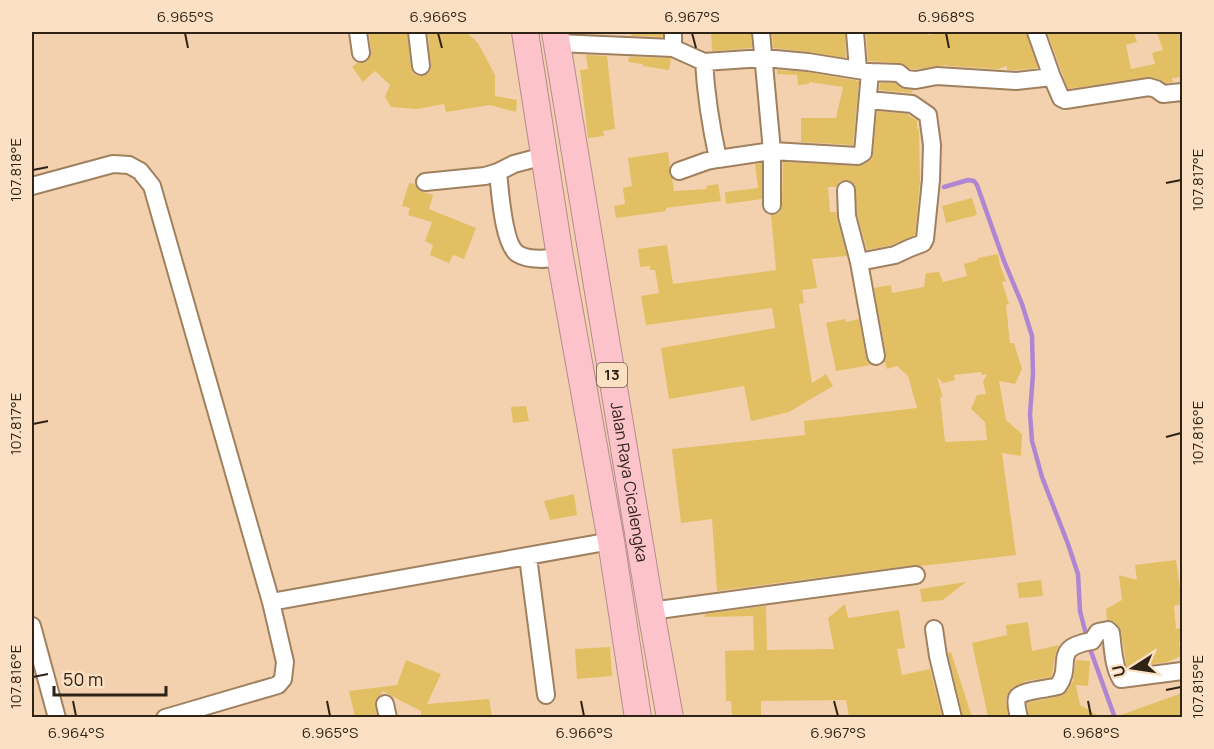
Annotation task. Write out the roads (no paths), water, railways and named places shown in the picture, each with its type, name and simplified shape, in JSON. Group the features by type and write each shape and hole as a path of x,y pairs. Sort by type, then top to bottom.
{"highway":[{"name":"Jalan Raya Cicalengka","path":"525,32 560,257 611,541 638,717"},
{"name":"Jalan Raya Cicalengka","path":"556,37 670,717"}],"street":[{"path":"358,32 361,53"},
{"path":"417,32 421,66"},
{"path":"761,32 772,151 772,205"},
{"path":"679,171 707,161 772,151 861,155 868,100 855,32"},
{"path":"1036,32 1052,77 1061,98 1065,100 1149,87 1163,94 1182,92"},
{"path":"556,37 673,40 704,62 764,58 864,71 899,73 906,79 916,80 937,76 1016,81 1052,77"},
{"path":"704,62 708,104 718,159"},
{"path":"859,262 895,255 923,243 931,180 932,145 928,115 912,104 868,100"},
{"path":"425,182 485,176 514,164 544,156"},
{"path":"32,186 113,164 129,165 140,171 152,186 271,603 285,662 283,679 278,685 165,717"},
{"path":"498,172 505,227 509,243 515,252 521,256 542,259 560,257"},
{"path":"846,190 847,216 859,262 876,356"},
{"path":"271,603 611,541"},
{"path":"528,557 546,694"},
{"path":"651,611 916,575"},
{"path":"32,626 57,717"},
{"path":"934,629 952,717"},
{"path":"1019,717 1016,701 1018,697 1024,693 1058,686 1061,681 1065,655 1072,646 1087,642 1096,633 1104,630 1110,631 1121,679 1182,671"}],"waterway":[{"path":"944,187 968,180 974,181 977,185 1022,304 1032,336 1033,374 1030,414 1032,441 1042,477 1078,574 1080,611 1087,638"},
{"path":"1089,646 1115,718"}]}
